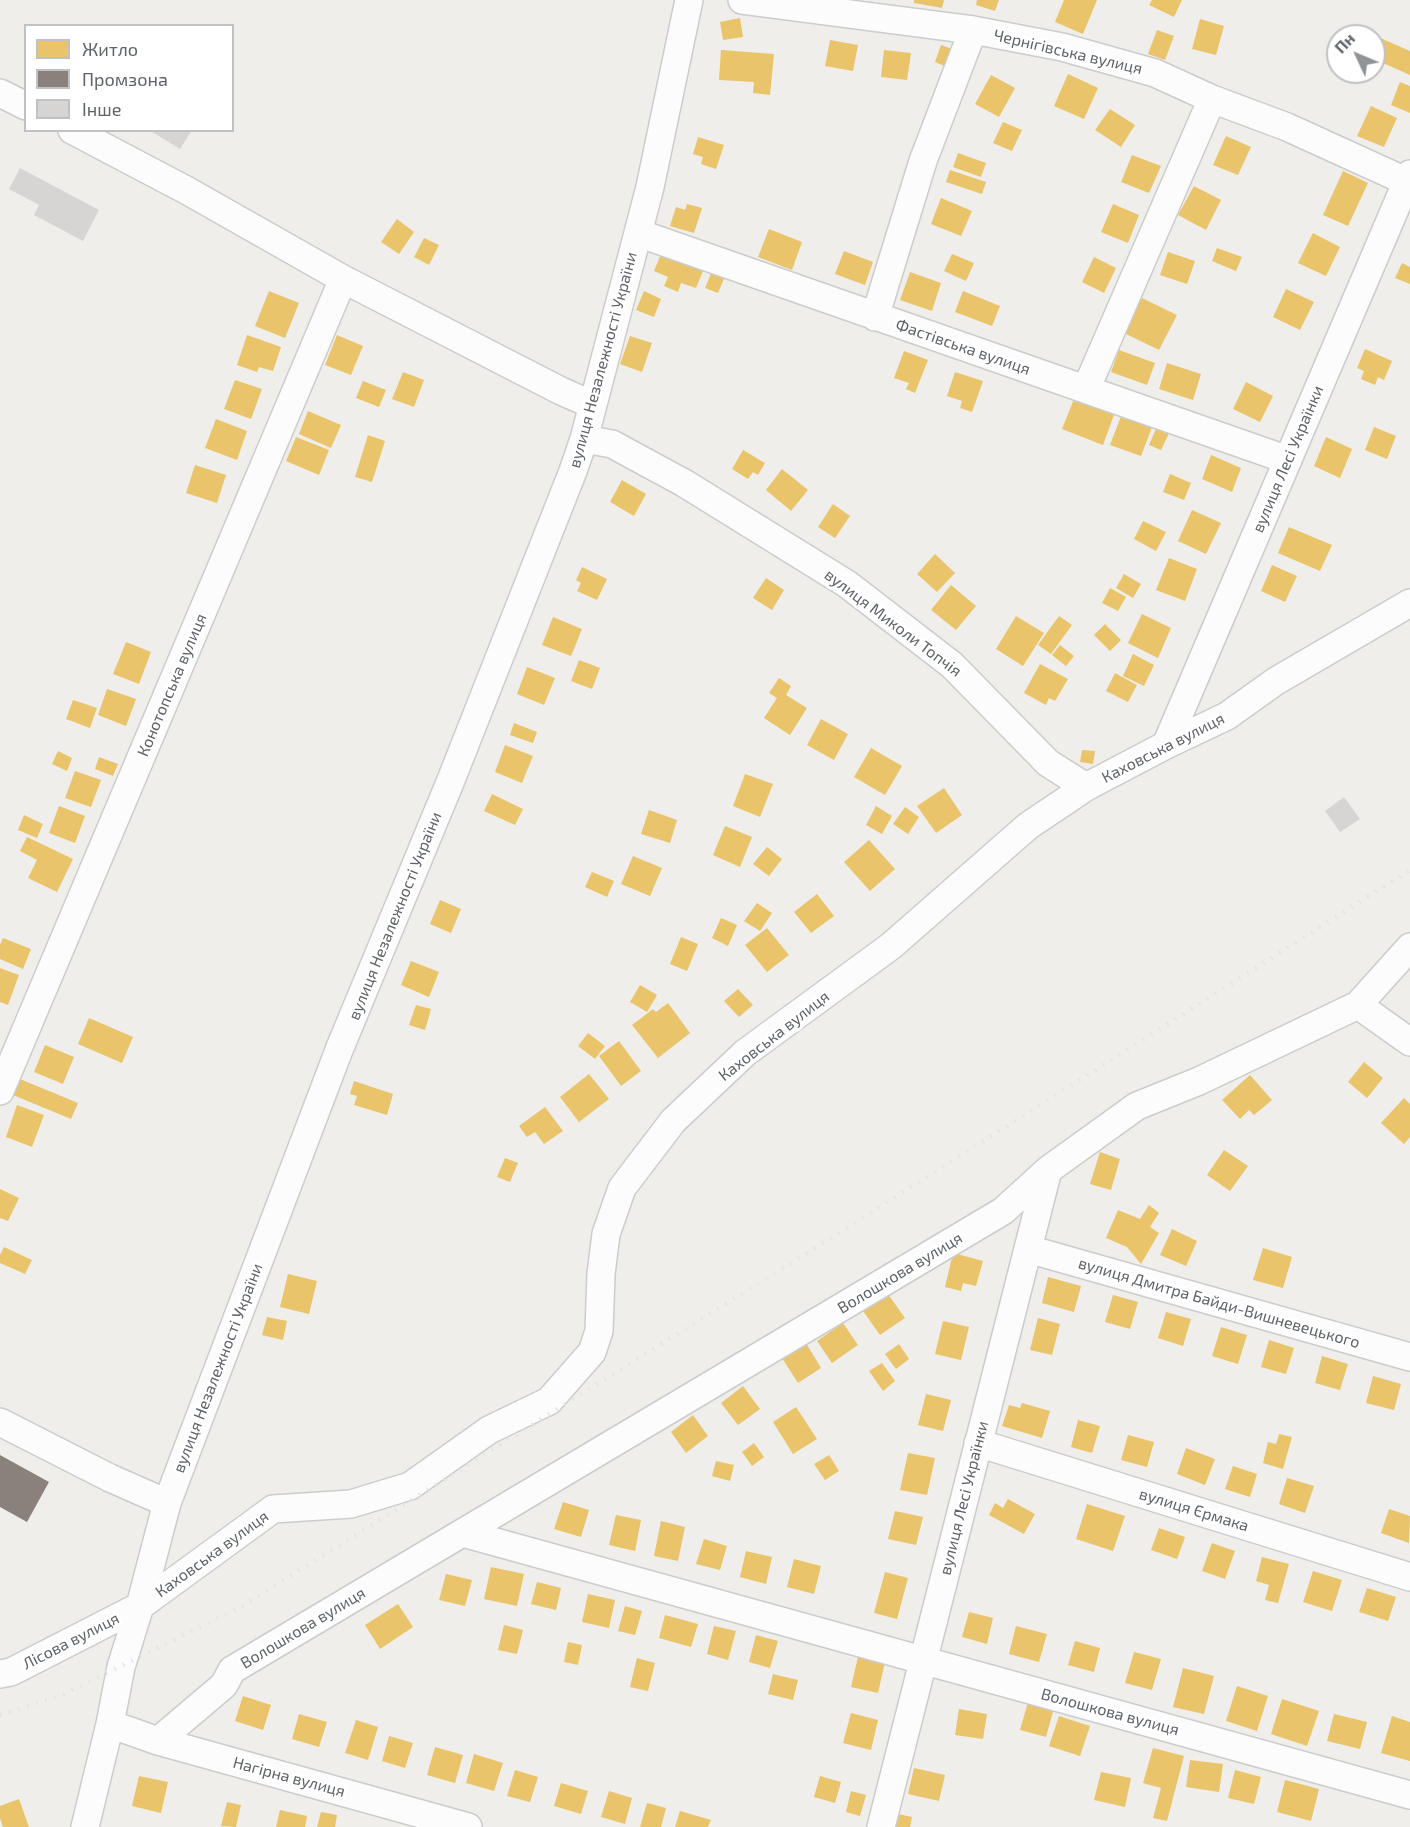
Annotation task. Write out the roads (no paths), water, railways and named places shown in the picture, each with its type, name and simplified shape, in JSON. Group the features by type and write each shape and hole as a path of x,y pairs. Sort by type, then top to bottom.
{"street":[{"name":"вулиця Незалежності України","path":"85,1827 121,1667 140,1606 167,1503 339,1050 451,780 584,440 650,187 689,0"},
{"name":"Чернігівська вулиця","path":"742,0 973,30 1062,47 1155,73 1212,99 1287,127 1409,179"},
{"path":"875,317 923,160 973,30"},
{"path":"0,93 24,105"},
{"path":"1086,389 1212,99"},
{"path":"76,132 186,189 343,279 561,392 593,405"},
{"name":"вулиця Лесі Українки","path":"1166,745 1409,179"},
{"name":"Фастівська вулиця","path":"638,233 1288,460"},
{"name":"Конотопська вулиця","path":"0,1091 343,279"},
{"name":"вулиця Миколи Топчія","path":"584,440 612,444 684,483 847,584 952,665 1048,763 1086,787"},
{"name":"Каховська вулиця","path":"140,1606 273,1509 351,1504 410,1485 489,1430 549,1401 592,1352 599,1331 601,1274 606,1234 622,1188 673,1121 746,1053 891,946 1028,826 1086,787 1227,716 1276,681 1410,603"},
{"path":"1410,947 1346,1011 1410,1042"},
{"name":"Волошкова вулиця","path":"158,1741 224,1685 232,1670 1003,1211 1048,1170 1137,1106 1199,1081 1346,1011"},
{"name":"вулиця Лесі Українки","path":"881,1827 1048,1170"},
{"name":"вулиця Дмитра Байди-Вишневецького","path":"1028,1249 1410,1357"},
{"path":"0,1422 110,1478 167,1503"},
{"name":"вулиця Єрмака","path":"978,1443 1410,1576"},
{"name":"Волошкова вулиця","path":"463,1533 1410,1795"},
{"name":"Лісова вулиця","path":"0,1674 12,1672 140,1606"},
{"name":"Нагірна вулиця","path":"110,1724 158,1741 468,1827"}],"railway":[{"path":"0,1715 60,1696 239,1608 839,1233 1410,870"}]}
